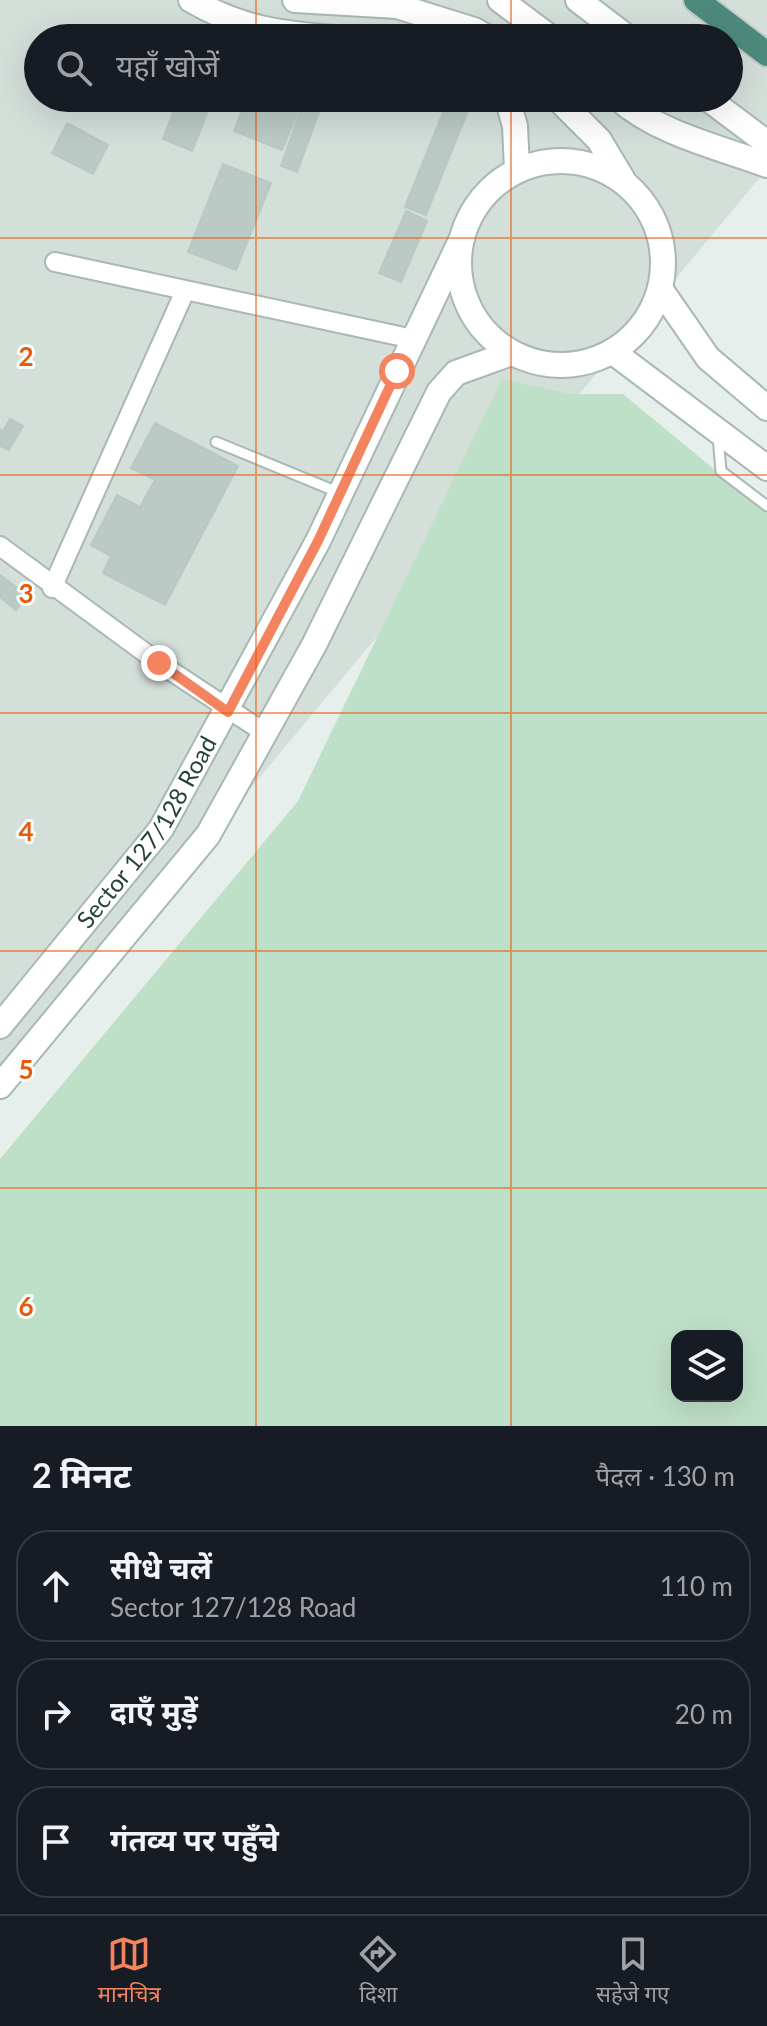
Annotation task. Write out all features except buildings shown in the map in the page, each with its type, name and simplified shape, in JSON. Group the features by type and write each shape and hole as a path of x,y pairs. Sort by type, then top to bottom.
{"highway":[{"path":"696,0 728,24"},
{"path":"743,36 767,54"}],"street":[{"path":"191,0 224,19 245,24"},
{"path":"295,0 397,6 455,24"},
{"path":"500,0 532,24"},
{"path":"578,0 610,24"},
{"path":"511,112 515,126 517,169"},
{"path":"571,112 599,140 651,214 663,251 661,290 643,325 613,352 580,364 545,365 511,353 485,332 467,304 459,271 462,238 479,202 517,169 569,161 600,169 627,184"},
{"path":"599,140 620,112"},
{"path":"639,112 705,144 767,165"},
{"path":"726,112 767,143"},
{"name":"Sector 127/128 Road","path":"0,1026 161,829 228,712 340,493 462,238"},
{"path":"55,262 413,339"},
{"path":"661,290 708,358 767,408"},
{"path":"52,588 185,291"},
{"path":"613,352 767,468"},
{"name":"Sector 127/128 Road","path":"0,1086 208,835 314,645 439,392 456,373 511,353"},
{"path":"0,546 52,588 228,712 265,733"}],"lane":[{"path":"717,431 721,471 767,506"},
{"path":"216,442 340,493"}],"shaded area":[{"path":"0,0 767,0 767,169 0,1089"}],"green space":[{"path":"502,379 570,394 623,394 767,513 767,1426 0,1426 0,1159 298,801"}],"route":[{"path":"159,663 228,712 318,541 397,371"}]}
